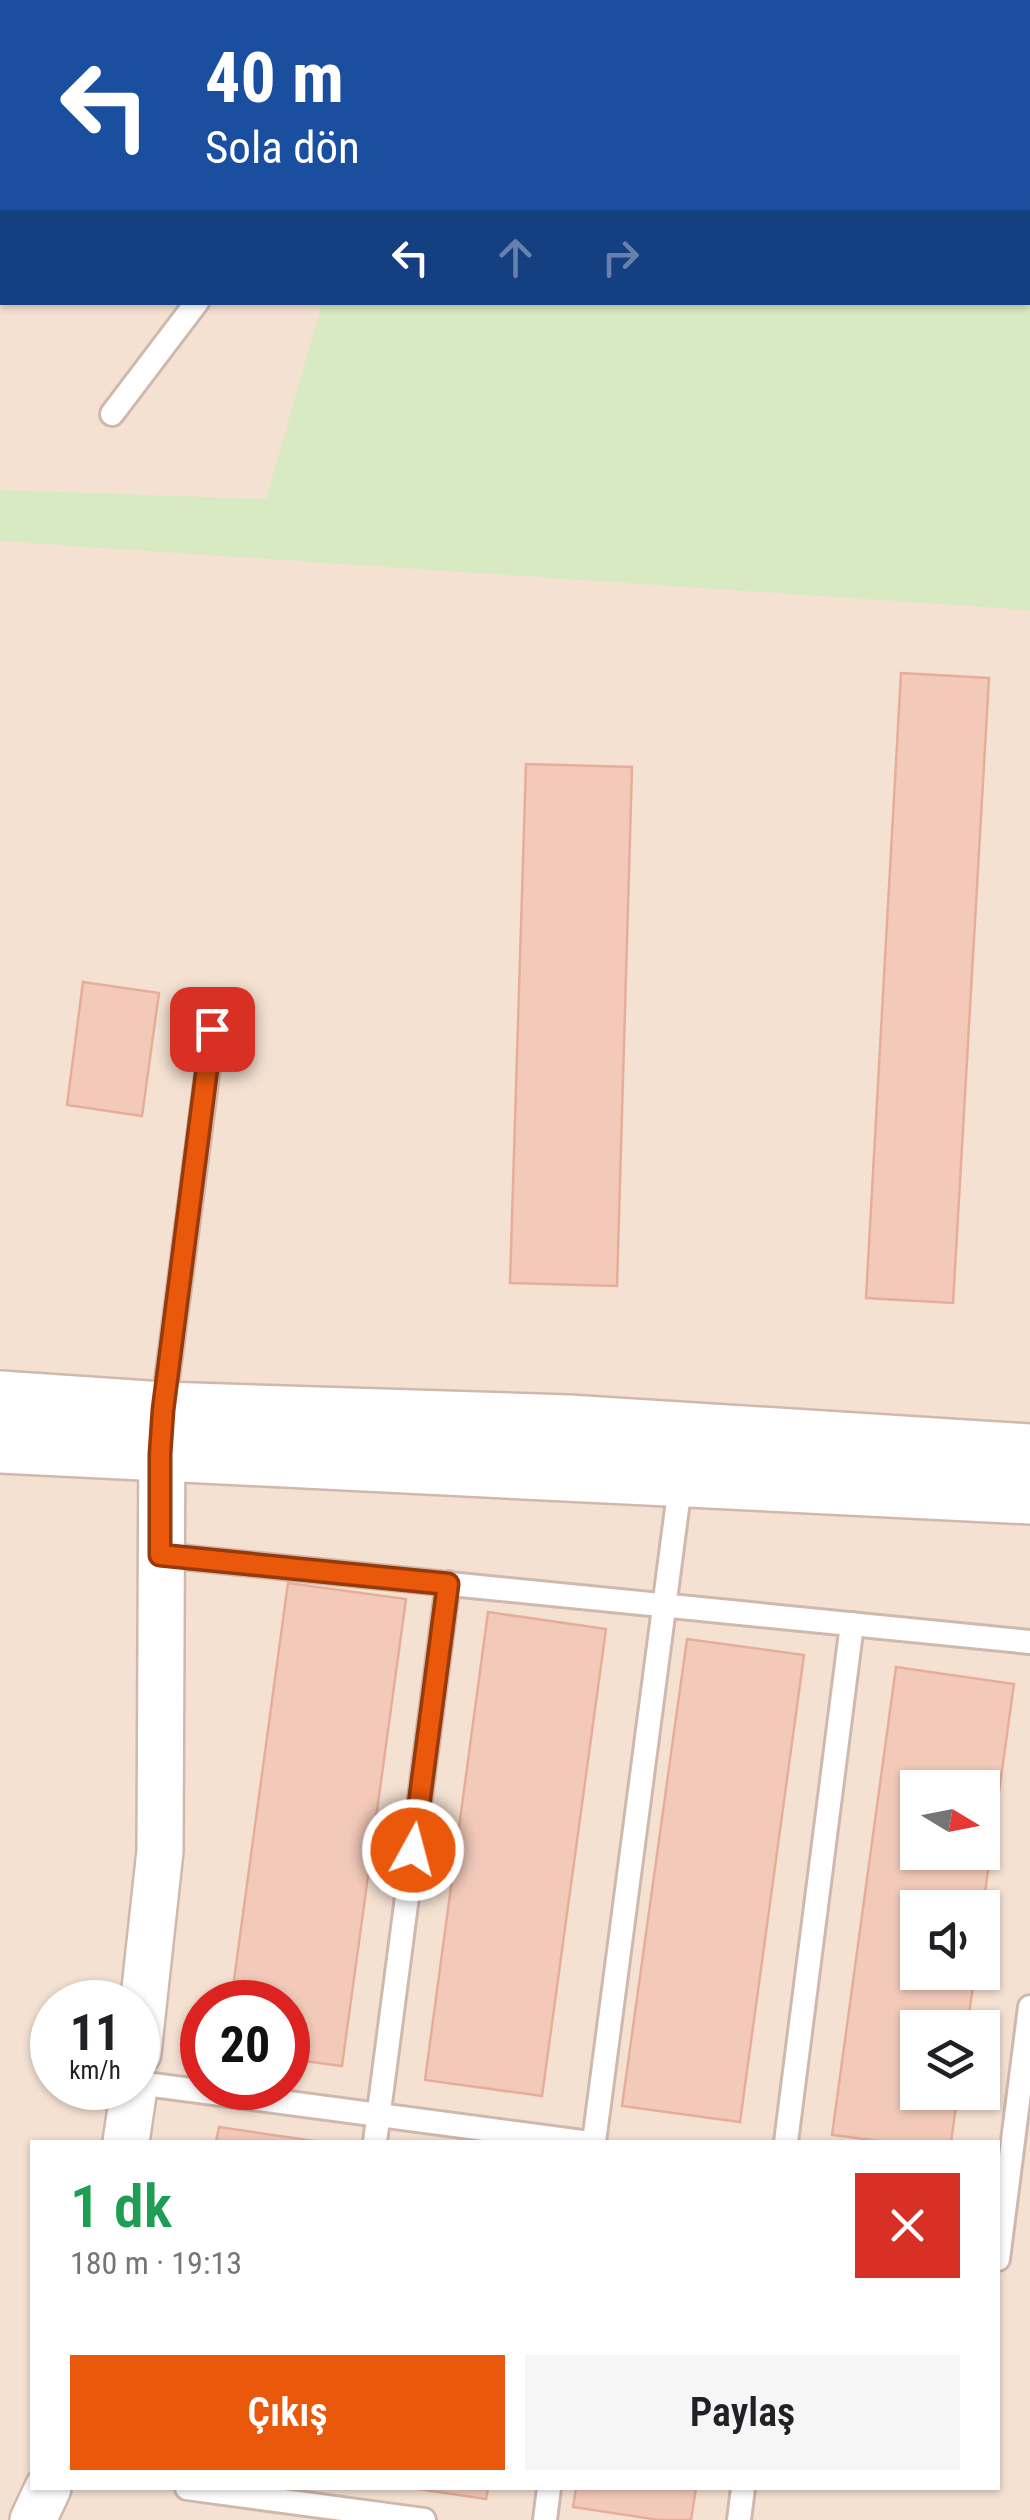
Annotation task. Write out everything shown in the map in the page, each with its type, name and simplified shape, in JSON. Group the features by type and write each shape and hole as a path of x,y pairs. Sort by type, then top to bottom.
{"street":[{"path":"0,1398 162,1432 680,1478 1030,1496"},
{"path":"0,1444 162,1432 568,1422 1030,1452"},
{"path":"146,1980 160,1851 162,1432"},
{"path":"126,2140 132,2110"},
{"path":"32,2520 47,2490"}],"lane":[{"path":"112,414 195,305"},
{"path":"162,1432 212,1029"},
{"path":"594,2140 680,1478"},
{"path":"160,1555 1030,1642"},
{"path":"375,2140 448,1584"},
{"path":"786,2140 852,1624"},
{"path":"1000,2226 1030,2007"},
{"path":"160,2088 566,2140"},
{"path":"218,2490 326,2497 424,2520"},
{"path":"545,2520 550,2490"},
{"path":"739,2520 743,2490"}],"shaded area":[{"path":"0,305 1030,305 1030,2520 0,2520"}],"green space":[{"path":"321,305 1030,305 1030,610 0,541 0,490 266,499"}],"building":[{"path":"901,673 989,678 953,1303 866,1298"},
{"path":"526,764 632,767 617,1286 510,1283"},
{"path":"83,982 159,993 142,1116 67,1105"},
{"path":"288,1583 406,1599 342,2066 310,2062 310,1980 234,1980"},
{"path":"488,1612 606,1629 542,2096 425,2080"},
{"path":"687,1639 804,1655 740,2122 622,2106"},
{"path":"896,1667 1014,1684 1000,1785 1000,1770 900,1770 900,1870 988,1870 985,1890 900,1890 900,1990 972,1990 970,2010 900,2010 900,2110 955,2110 951,2140 872,2140 832,2135"},
{"path":"219,2127 307,2140 216,2140"},
{"path":"425,2490 488,2490 486,2499"},
{"path":"576,2490 696,2490 691,2520 659,2520 573,2507"}],"route":[{"path":"212,1029 163,1410 160,1555 448,1584 413,1850"}]}
